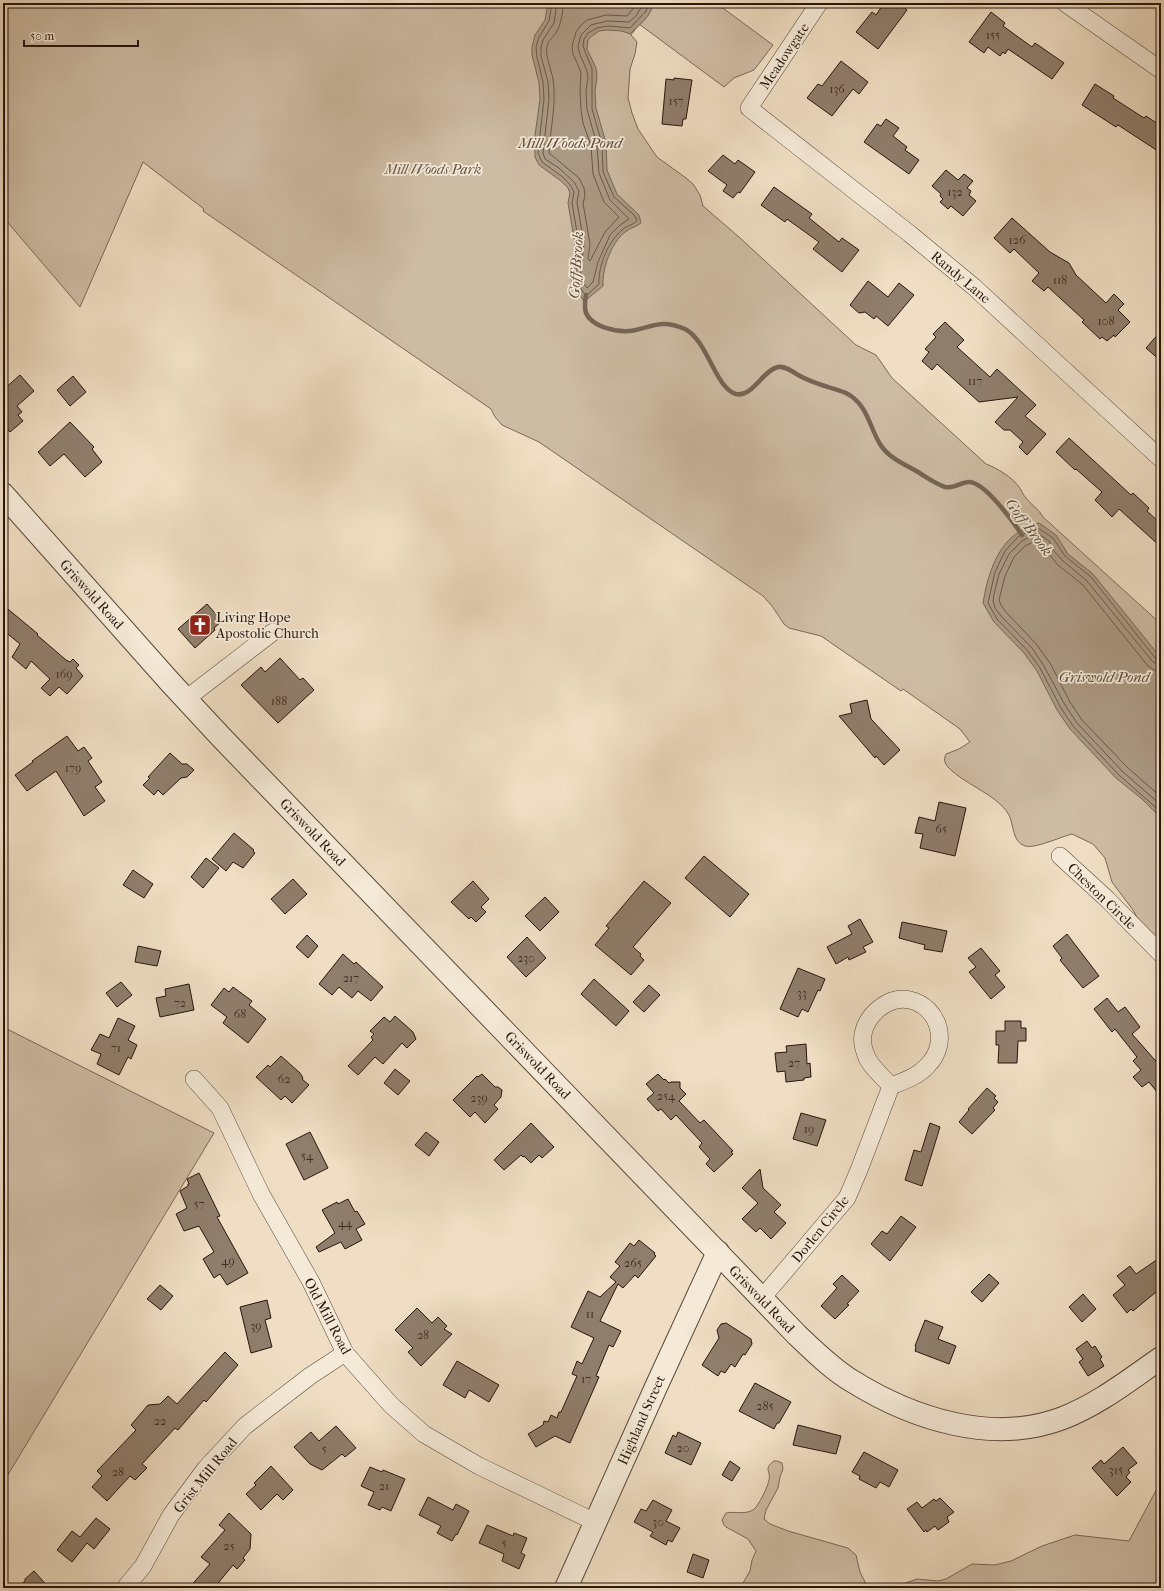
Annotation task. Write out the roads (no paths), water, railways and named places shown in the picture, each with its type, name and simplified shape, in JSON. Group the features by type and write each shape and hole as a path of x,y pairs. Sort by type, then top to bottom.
{"street":[{"name":"Meadowgate","path":"749,108 820,3"},
{"path":"1065,3 1161,70"},
{"name":"Randy Lane","path":"749,108 910,234 974,287 1161,459"},
{"name":"Griswold Road","path":"3,494 186,699 806,1344 832,1367 851,1381 897,1405 923,1415 971,1427 992,1429 1019,1428 1062,1418 1084,1408 1108,1394 1161,1358"},
{"path":"186,699 273,632"},
{"name":"Cheston Circle","path":"1060,856 1107,899 1161,954"},
{"path":"893,1000 910,1000 926,1008 937,1022 940,1037 937,1054 928,1066 910,1078 891,1086 873,1066 865,1053 862,1036 866,1023 879,1008 893,1000"},
{"name":"Old Mill Road","path":"194,1079 220,1108 261,1194 311,1282 345,1353 391,1405 424,1434 479,1466 595,1522"},
{"name":"Dorlen Circle","path":"762,1298 847,1198 891,1086"},
{"name":"Highland Street","path":"566,1588 718,1252"},
{"name":"Grist Mill Road","path":"125,1588 143,1566 171,1515 206,1468 246,1426 310,1376 345,1353"}],"water":[{"name":"Mill Woods Pond","path":"548,3 653,3 650,12 641,24 630,34 622,31 599,31 588,40 587,49 596,68 596,108 606,143 607,170 617,194 639,215 641,223 625,232 620,237 608,257 604,272 603,286 586,300 583,300 571,280 575,244 568,203 570,193 568,188 561,181 539,165 535,157 535,135 540,99 539,83 532,55 532,47 535,35 545,20"},
{"name":"Griswold Pond","path":"1039,523 1056,535 1068,554 1093,574 1161,658 1161,818 1142,799 1116,778 1070,729 1057,710 1037,671 1024,653 994,622 983,603 987,584 997,556 1009,540 1018,532"}],"waterway":[{"name":"Goff Brook","path":"586,295 586,313 593,322 605,328 618,331 629,331 655,325 670,324 685,329 700,343 722,383 736,394 747,392 767,373 778,367 783,367 813,382 848,394 861,406 880,444 888,454 945,487 951,487 966,482 976,484 991,496 1022,535"}],"place":[{"name":"Living Hope Apostolic Church","path":"200,625"}],"park label":[{"name":"Mill Woods Park","path":"433,169"}]}
